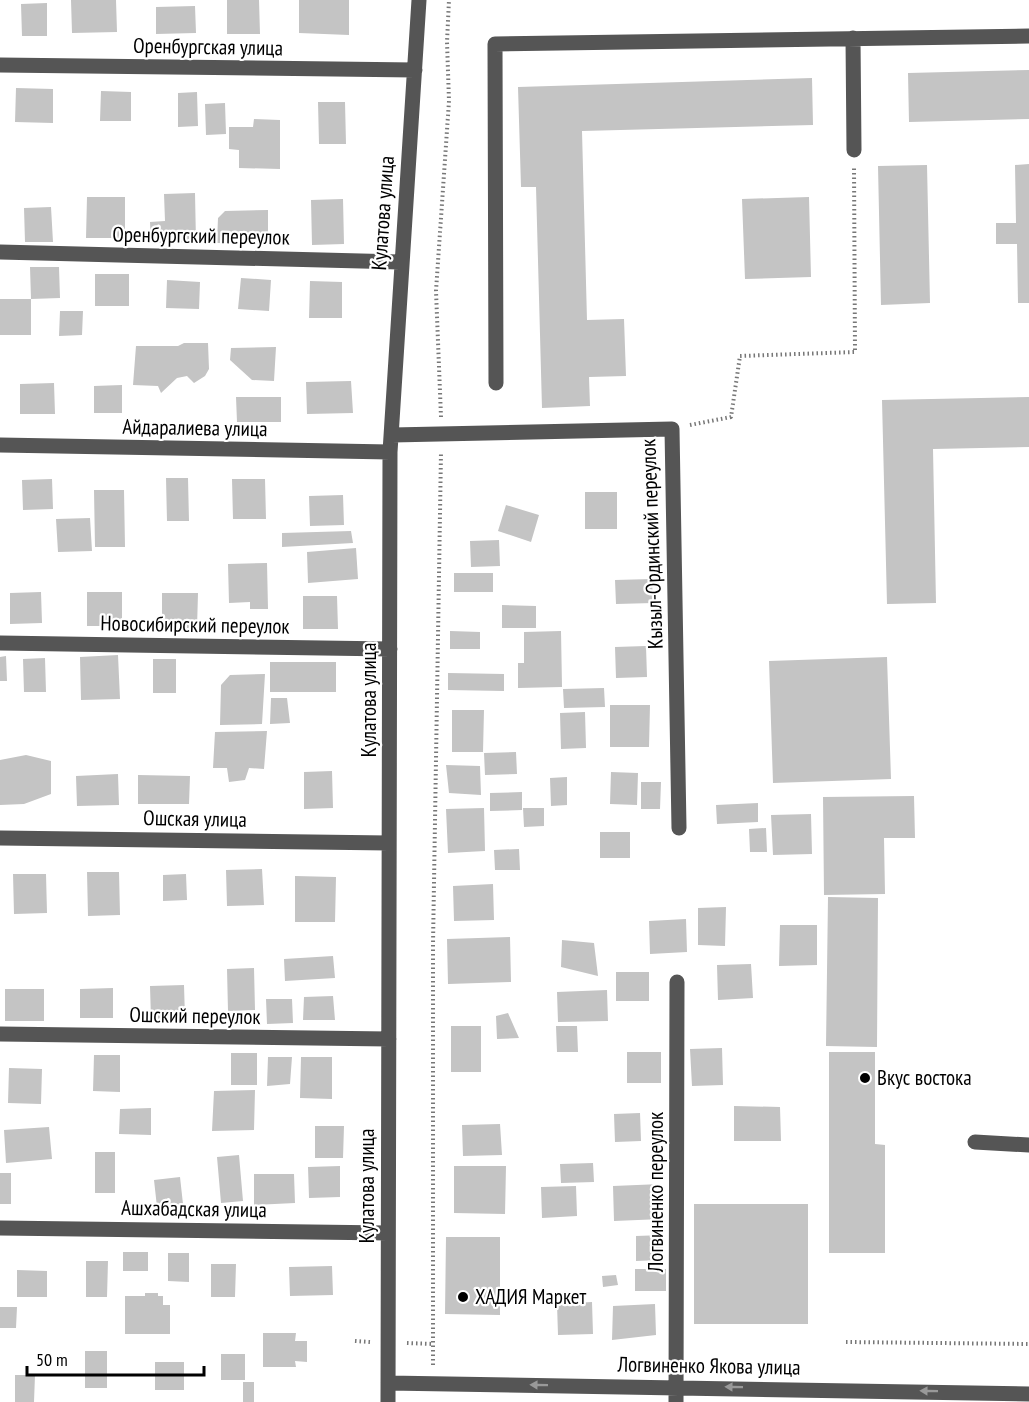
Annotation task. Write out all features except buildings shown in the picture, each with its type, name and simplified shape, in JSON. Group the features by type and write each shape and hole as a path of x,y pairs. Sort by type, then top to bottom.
{"street":[{"name":"Кулатова улица","path":"388,1402 390,452 400,262 419,0"},
{"path":"496,383 495,44 1029,36"},
{"path":"853,38 854,150"},
{"name":"Оренбургская улица","path":"0,65 415,70"},
{"name":"Оренбургский переулок","path":"0,252 400,262"},
{"name":"Кызыл-Ординский переулок","path":"392,435 672,429 679,828"},
{"name":"Айдаралиева улица","path":"0,446 390,452"},
{"name":"Новосибирский переулок","path":"0,643 390,649"},
{"name":"Ошская улица","path":"0,838 388,843"},
{"name":"Логвиненко переулок","path":"676,1402 677,982"},
{"name":"Ошский переулок","path":"0,1034 389,1039"},
{"path":"975,1142 1029,1145"},
{"name":"Ашхабадская улица","path":"0,1228 388,1233"},
{"name":"Логвиненко Якова улица","path":"388,1383 676,1386 843,1396 1029,1394"}],"path":[{"path":"433,1384 434,944 441,434 436,291 449,101 447,42 449,0"},
{"path":"672,429 731,417 740,356 855,352 854,150"},
{"path":"846,1342 1029,1344"}],"place":[{"name":"Вкус востока","path":"865,1078"},
{"name":"ХАДИЯ Маркет","path":"463,1297"}]}
